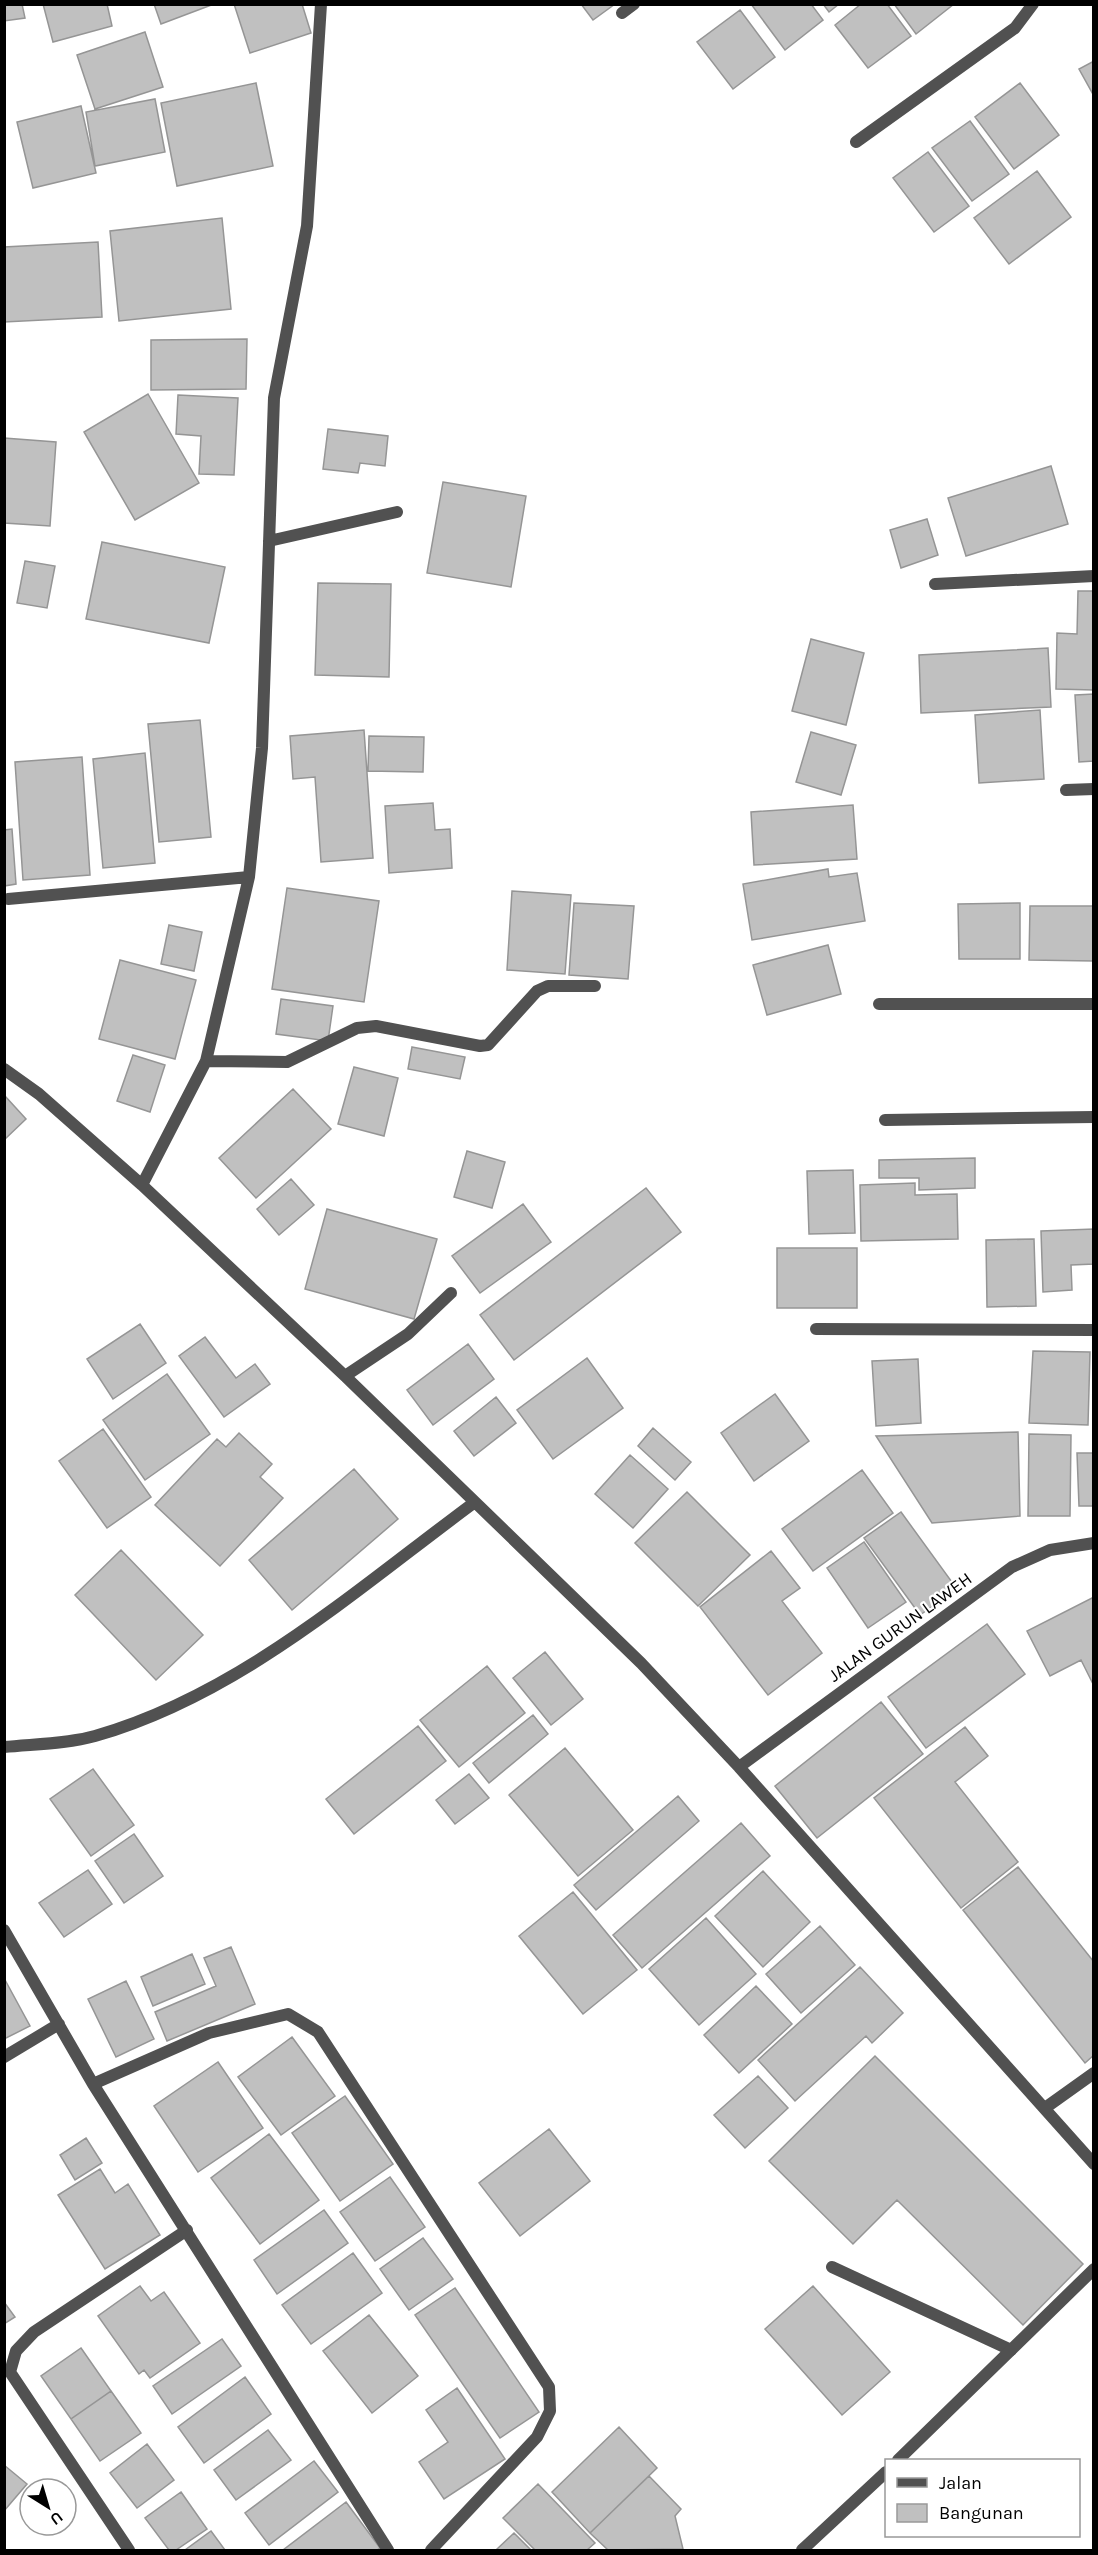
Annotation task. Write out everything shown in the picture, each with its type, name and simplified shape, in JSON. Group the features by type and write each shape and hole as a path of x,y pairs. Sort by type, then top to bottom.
{"street":[{"path":"142,1185 206,1061 249,877 262,748 274,398 307,226 321,4"},
{"path":"622,13 634,4"},
{"path":"856,142 1015,28 1033,4"},
{"path":"269,541 397,512"},
{"path":"935,584 1094,576"},
{"path":"1066,790 1094,789"},
{"path":"8,899 249,877"},
{"path":"206,1061 287,1062 357,1028 375,1026 480,1046 488,1045 537,991 548,986 595,986"},
{"path":"879,1004 1094,1004"},
{"path":"4,1069 39,1094 142,1185 345,1376 641,1663 739,1767 1094,2164"},
{"path":"885,1120 1094,1117"},
{"path":"345,1376 408,1334 451,1293"},
{"path":"816,1329 1094,1330"},
{"path":"4,1747 93,1737 172,1708 232,1676 299,1632 476,1502"},
{"name":"JALAN GURUN LAWEH","path":"739,1767 1012,1567 1050,1550 1094,1543"},
{"path":"4,1930 93,2084 388,2550"},
{"path":"93,2084 209,2033 288,2014 318,2032 549,2387 550,2411 537,2437 431,2550"},
{"path":"4,2057 59,2024"},
{"path":"1045,2108 1094,2073"},
{"path":"129,2550 10,2373 16,2351 34,2332 187,2230"},
{"path":"832,2267 1011,2350"},
{"path":"899,2459 1094,2269"},
{"path":"802,2550 885,2473"}],"building":[{"path":"4,4 22,4 25,18 4,21"},
{"path":"43,4 107,4 112,26 53,42"},
{"path":"154,4 214,4 161,24"},
{"path":"234,4 302,4 311,33 250,53"},
{"path":"581,4 615,4 593,20"},
{"path":"751,4 811,4 823,20 785,50"},
{"path":"823,4 839,4 829,12"},
{"path":"861,4 887,4 911,36 868,68 835,25"},
{"path":"894,4 954,4 916,34"},
{"path":"740,10 775,57 733,89 697,42"},
{"path":"145,32 163,87 95,109 77,55"},
{"path":"1094,61 1094,96 1079,69"},
{"path":"256,83 273,166 177,186 161,103"},
{"path":"1020,83 1059,135 1014,169 975,117"},
{"path":"155,99 165,152 95,166 86,112"},
{"path":"81,106 96,173 33,188 17,122"},
{"path":"970,121 1009,174 972,201 932,148"},
{"path":"928,152 969,206 934,232 893,178"},
{"path":"1037,171 1071,217 1009,264 974,218"},
{"path":"222,218 231,309 119,321 110,231"},
{"path":"98,242 102,317 4,322 4,247"},
{"path":"247,339 246,389 151,390 151,340"},
{"path":"148,394 199,483 135,520 84,432"},
{"path":"178,395 238,398 234,475 199,474 201,436 176,434"},
{"path":"328,429 388,436 385,466 360,463 358,473 323,469"},
{"path":"4,438 56,442 50,526 4,523"},
{"path":"1051,466 1068,524 966,556 948,498"},
{"path":"443,482 526,496 511,587 427,573"},
{"path":"927,519 938,555 901,568 890,530"},
{"path":"102,542 225,567 209,643 86,619"},
{"path":"25,561 55,566 47,608 17,603"},
{"path":"318,583 391,584 389,677 315,675"},
{"path":"1078,591 1094,591 1094,690 1056,689 1057,633 1077,634"},
{"path":"811,639 864,653 846,725 792,711"},
{"path":"1048,648 1051,707 921,713 919,655"},
{"path":"1094,694 1094,761 1079,762 1075,695"},
{"path":"1040,710 1044,779 979,783 975,715"},
{"path":"200,720 211,837 159,842 148,724"},
{"path":"364,730 373,858 321,862 315,777 293,779 290,736"},
{"path":"811,732 856,745 841,795 796,782"},
{"path":"369,736 424,737 423,772 368,771"},
{"path":"145,753 155,863 103,868 93,759"},
{"path":"82,757 90,875 23,880 15,762"},
{"path":"433,803 435,830 450,829 452,868 389,873 385,806"},
{"path":"853,805 857,859 754,865 751,812"},
{"path":"12,829 16,884 4,886 4,830"},
{"path":"828,869 829,877 857,873 865,921 752,940 743,884"},
{"path":"287,888 379,901 364,1002 272,989"},
{"path":"512,891 571,895 565,974 507,970"},
{"path":"574,903 634,906 628,979 569,975"},
{"path":"1020,903 1020,959 959,959 958,904"},
{"path":"1030,906 1094,906 1094,961 1029,960"},
{"path":"169,925 202,932 194,971 161,964"},
{"path":"828,945 841,994 767,1015 753,965"},
{"path":"120,960 196,980 175,1059 99,1039"},
{"path":"281,999 333,1006 328,1041 276,1034"},
{"path":"412,1047 465,1057 460,1079 408,1069"},
{"path":"133,1055 165,1065 150,1112 117,1101"},
{"path":"354,1067 398,1078 384,1136 338,1124"},
{"path":"293,1089 331,1129 256,1198 219,1158"},
{"path":"4,1096 26,1119 4,1140"},
{"path":"467,1151 505,1162 492,1208 454,1197"},
{"path":"975,1158 975,1188 919,1190 919,1178 879,1178 879,1160"},
{"path":"853,1170 855,1233 809,1234 807,1171"},
{"path":"291,1179 314,1205 279,1235 257,1209"},
{"path":"915,1183 915,1195 957,1194 958,1239 861,1241 860,1185"},
{"path":"646,1188 681,1232 514,1360 480,1315"},
{"path":"523,1204 551,1242 480,1293 452,1256"},
{"path":"327,1209 437,1239 414,1319 305,1289"},
{"path":"1094,1229 1094,1264 1071,1265 1072,1290 1043,1292 1041,1231"},
{"path":"1034,1239 1036,1306 987,1307 986,1240"},
{"path":"777,1248 857,1248 857,1308 777,1308"},
{"path":"140,1324 166,1363 113,1399 87,1359"},
{"path":"205,1337 236,1378 255,1364 270,1384 224,1417 179,1356"},
{"path":"468,1344 494,1379 433,1425 407,1390"},
{"path":"1033,1351 1090,1352 1088,1425 1029,1423"},
{"path":"587,1358 623,1408 553,1459 517,1410"},
{"path":"918,1359 921,1423 876,1426 872,1361"},
{"path":"167,1374 210,1434 145,1480 103,1420"},
{"path":"775,1394 809,1441 754,1481 721,1433"},
{"path":"496,1397 516,1423 474,1456 454,1431"},
{"path":"653,1428 691,1462 675,1480 638,1446"},
{"path":"103,1429 151,1497 107,1528 59,1461"},
{"path":"1018,1432 1020,1516 932,1523 876,1436"},
{"path":"239,1433 272,1464 260,1477 283,1498 220,1566 155,1505 217,1439 226,1447"},
{"path":"1029,1434 1071,1435 1070,1516 1028,1516"},
{"path":"1077,1453 1094,1453 1094,1506 1079,1506"},
{"path":"630,1455 668,1489 633,1528 595,1494"},
{"path":"354,1469 398,1519 292,1610 249,1560"},
{"path":"862,1470 893,1513 813,1571 782,1529"},
{"path":"687,1492 750,1555 698,1606 635,1543"},
{"path":"901,1512 957,1589 920,1615 864,1538"},
{"path":"864,1542 906,1602 868,1628 827,1568"},
{"path":"121,1550 203,1635 156,1680 75,1595"},
{"path":"771,1551 800,1588 782,1601 822,1653 768,1695 700,1607"},
{"path":"1094,1597 1094,1686 1081,1660 1050,1676 1027,1631"},
{"path":"987,1624 1025,1674 926,1748 888,1697"},
{"path":"545,1652 583,1699 551,1725 513,1678"},
{"path":"487,1666 525,1713 459,1767 420,1720"},
{"path":"881,1702 923,1754 817,1838 775,1786"},
{"path":"533,1715 548,1734 489,1783 473,1763"},
{"path":"418,1726 446,1761 354,1834 326,1799"},
{"path":"965,1727 988,1756 955,1782 1018,1862 961,1908 874,1798"},
{"path":"565,1748 633,1830 578,1876 509,1795"},
{"path":"93,1769 134,1825 91,1856 50,1799"},
{"path":"469,1774 489,1798 455,1824 436,1800"},
{"path":"678,1796 699,1821 596,1910 574,1885"},
{"path":"741,1823 770,1856 642,1968 613,1935"},
{"path":"134,1834 163,1876 124,1903 95,1861"},
{"path":"1018,1867 1094,1962 1094,2055 1085,2063 963,1910"},
{"path":"88,1870 112,1904 64,1937 39,1903"},
{"path":"763,1871 810,1922 763,1967 715,1916"},
{"path":"573,1892 637,1970 583,2014 519,1936"},
{"path":"706,1918 756,1974 699,2025 649,1969"},
{"path":"820,1926 855,1965 801,2013 766,1974"},
{"path":"231,1947 255,2004 167,2041 155,2012 216,1986 204,1958"},
{"path":"192,1954 205,1984 153,2006 141,1977"},
{"path":"860,1967 903,2013 872,2043 866,2036 795,2101 758,2060"},
{"path":"4,1978 30,2026 4,2039"},
{"path":"126,1981 154,2039 116,2057 88,1999"},
{"path":"756,1986 792,2024 739,2073 704,2035"},
{"path":"292,2037 335,2096 281,2135 238,2077"},
{"path":"875,2056 1083,2264 1023,2325 897,2200 853,2244 769,2161"},
{"path":"218,2062 263,2128 198,2172 154,2106"},
{"path":"758,2076 788,2108 745,2148 714,2115"},
{"path":"345,2096 393,2164 340,2201 292,2133"},
{"path":"549,2129 590,2181 520,2236 479,2183"},
{"path":"269,2134 319,2200 260,2244 211,2178"},
{"path":"86,2138 102,2163 75,2180 60,2155"},
{"path":"100,2169 115,2193 128,2184 160,2235 105,2269 58,2195"},
{"path":"390,2177 425,2227 375,2261 340,2212"},
{"path":"324,2210 348,2243 277,2294 254,2260"},
{"path":"423,2238 453,2279 409,2310 380,2269"},
{"path":"353,2253 382,2293 311,2344 282,2305"},
{"path":"140,2286 151,2301 164,2292 200,2343 150,2378 144,2370 139,2374 98,2316"},
{"path":"813,2286 890,2372 842,2415 765,2329"},
{"path":"455,2288 539,2412 500,2438 415,2315"},
{"path":"4,2302 15,2317 4,2324"},
{"path":"369,2315 418,2376 372,2413 323,2351"},
{"path":"222,2339 241,2366 172,2414 153,2386"},
{"path":"81,2348 111,2391 71,2419 41,2376"},
{"path":"245,2377 271,2414 204,2463 178,2427"},
{"path":"457,2388 505,2459 444,2499 419,2462 448,2442 426,2410"},
{"path":"111,2391 141,2433 100,2461 71,2419"},
{"path":"619,2427 657,2468 590,2533 552,2492"},
{"path":"268,2430 291,2460 236,2500 214,2470"},
{"path":"147,2444 174,2480 137,2508 110,2473"},
{"path":"314,2461 338,2492 269,2545 245,2513"},
{"path":"4,2465 19,2477 18,2495 4,2511"},
{"path":"649,2476 681,2509 675,2516 683,2549 608,2550 590,2533"},
{"path":"538,2484 595,2543 587,2550 535,2550 503,2518"},
{"path":"181,2492 207,2529 176,2550 169,2550 145,2518"},
{"path":"346,2502 380,2548 377,2550 283,2550"},
{"path":"211,2531 225,2550 185,2550"},
{"path":"514,2533 531,2550 496,2550"}]}
